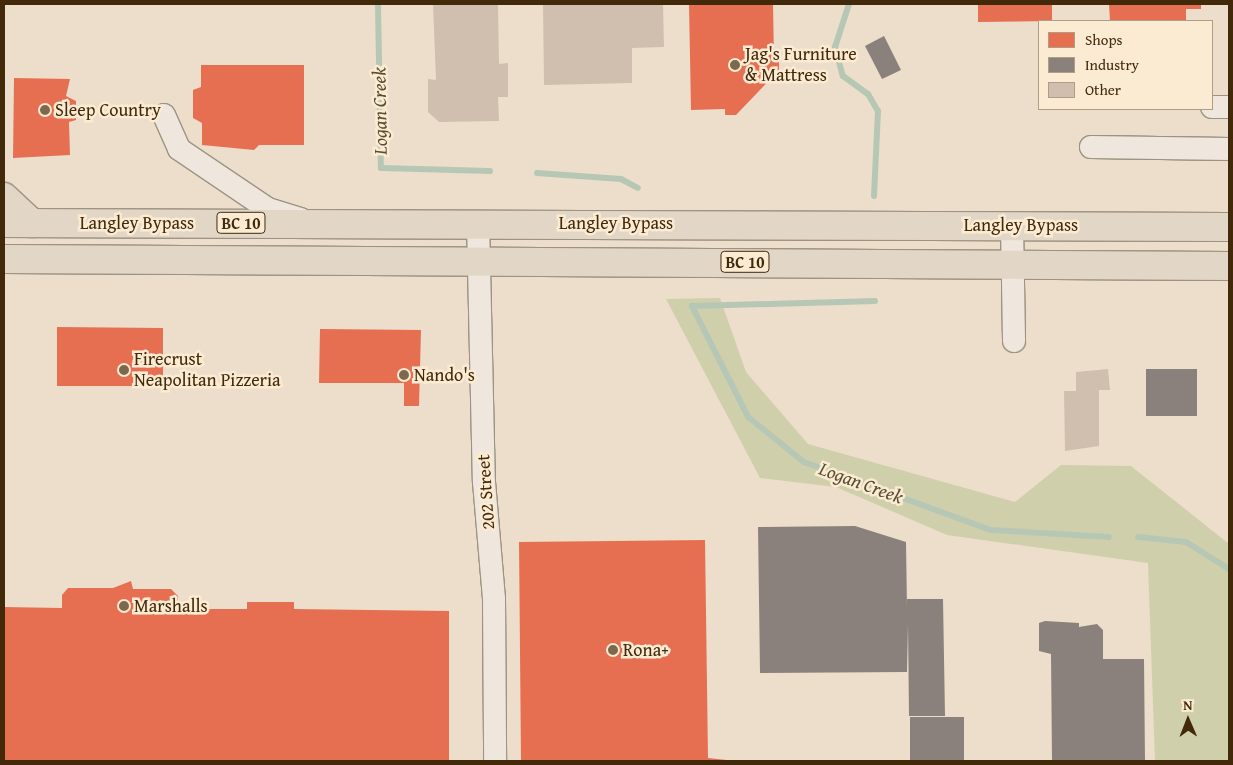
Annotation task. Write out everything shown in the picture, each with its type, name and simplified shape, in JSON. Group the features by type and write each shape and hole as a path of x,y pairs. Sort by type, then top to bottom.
{"highway":[{"path":"4,197 32,223"},
{"name":"Langley Bypass","path":"4,223 478,222 1229,227"},
{"name":"Langley Bypass","path":"4,259 1229,266"}],"street":[{"path":"1213,107 1229,107"},
{"path":"164,115 179,149 268,209 311,222"},
{"path":"1091,147 1229,149"},
{"name":"202 Street","path":"478,222 484,482 494,599 494,761"},
{"path":"1012,225 1014,341"}],"green space":[{"path":"720,298 746,372 808,444 1015,502 1061,465 1131,466 1229,544 1229,761 1155,761 1148,563 947,535 836,487 760,478 666,299"}],"building: Shops":[{"name":"Jag's Furniture & Mattress","path":"689,4 773,4 774,59 779,59 779,70 736,115 725,115 725,109 691,110"},
{"path":"978,4 1052,4 1052,20 978,22"},
{"path":"1109,4 1201,4 1201,9 1186,9 1186,20 1110,20"},
{"path":"201,65 304,65 304,145 259,145 254,150 202,145 202,123 193,118 193,90 201,87"},
{"name":"Sleep Country","path":"14,78 70,79 66,96 76,101 76,120 69,122 70,155 13,158"},
{"path":"57,327 163,328 163,386 57,386"},
{"path":"320,329 421,330 419,406 404,406 404,383 319,383"},
{"name":"Rona+","path":"705,540 708,758 736,761 521,761 519,542"},
{"path":"131,581 133,589 171,589 178,596 178,609 247,609 247,602 294,602 294,609 449,611 449,760 4,761 4,607 62,608 62,595 68,588 113,588"}],"building: Industry":[{"path":"884,36 901,70 882,79 865,46"},
{"path":"1146,369 1197,369 1197,416 1146,416"},
{"path":"855,526 906,542 907,609 907,599 943,599 945,716 909,716 908,624 907,672 760,673 758,527"},
{"path":"1045,621 1079,623 1079,627 1097,624 1103,630 1103,659 1144,659 1145,761 1052,761 1051,654 1039,651 1039,623"},
{"path":"910,717 964,717 964,761 910,761"}],"building: Other":[{"path":"433,4 498,4 499,64 508,63 508,97 498,97 499,121 439,122 428,112 428,79 436,80"},
{"path":"543,4 663,4 664,47 632,48 632,83 544,85"},
{"path":"1108,369 1110,390 1099,390 1099,446 1065,451 1064,391 1076,391 1076,372"}],"waterway":[{"name":"Logan Creek","path":"378,4 381,168 490,171"},
{"path":"849,4 835,47 843,76 868,94 878,111 874,196"},
{"name":"Logan Creek","path":"537,173 621,179 638,188"},
{"name":"Logan Creek","path":"875,301 692,306 748,417 804,462 991,530 1109,537"},
{"name":"Logan Creek","path":"1138,537 1186,542 1229,569"}],"place":[{"name":"Jag's Furniture & Mattress","path":"735,65"},
{"name":"Sleep Country","path":"45,110"},
{"name":"Firecrust Neapolitan Pizzeria","path":"124,370"},
{"name":"Nando's","path":"404,375"},
{"name":"Marshalls","path":"124,606"},
{"name":"Rona+","path":"613,650"}]}
